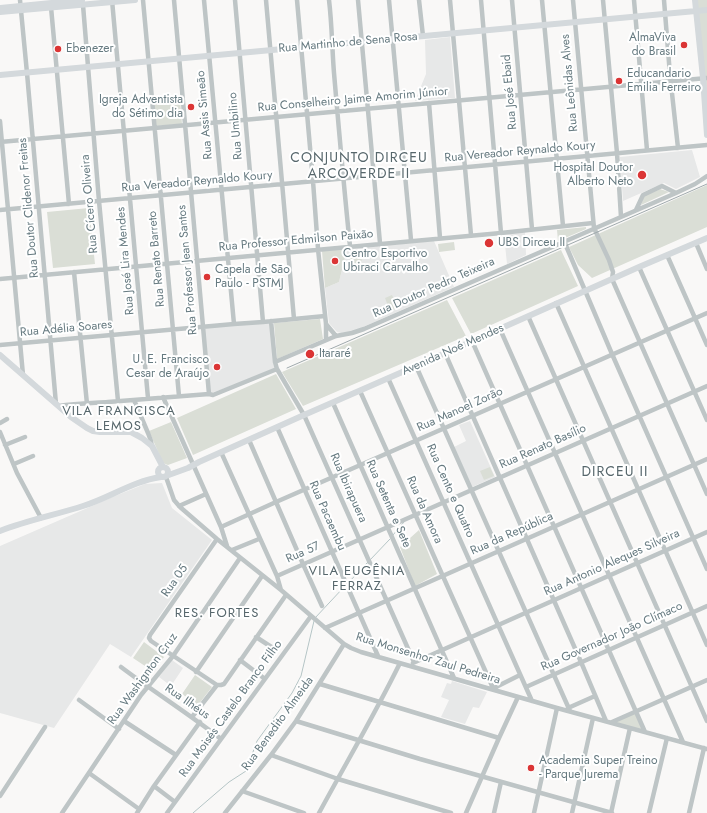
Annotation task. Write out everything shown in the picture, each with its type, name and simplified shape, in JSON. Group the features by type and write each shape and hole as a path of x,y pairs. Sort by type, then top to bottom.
{"street":[{"path":"0,8 51,3 135,0"},
{"name":"Rua Renato Barreto","path":"143,0 179,396"},
{"name":"Rua Professor Jean Santos","path":"174,0 209,394"},
{"name":"Rua Assis Simeão","path":"204,0 234,324"},
{"name":"Rua Umbilino","path":"235,0 264,322"},
{"path":"266,0 294,319"},
{"path":"297,0 318,249 326,324 326,340"},
{"path":"329,0 331,45 350,246"},
{"path":"358,0 380,243"},
{"path":"388,0 410,240"},
{"path":"419,0 423,36"},
{"path":"450,0 471,236"},
{"path":"481,0 501,233"},
{"name":"Rua José Ebaid","path":"512,0 532,229"},
{"path":"542,0 562,226"},
{"name":"Rua Leônidas Alves","path":"573,0 593,226 609,260 613,272 612,279 707,494"},
{"path":"603,0 617,153 621,217"},
{"path":"634,0 647,150"},
{"path":"664,0 678,148"},
{"path":"696,0 696,11 705,78 707,135"},
{"name":"Rua José Lira Mendes","path":"112,1 148,398"},
{"name":"Rua Cícero Oliveira","path":"82,2 118,401"},
{"path":"51,3 69,204"},
{"path":"0,12 20,6"},
{"name":"Rua Doutor Clidenor Freitas","path":"20,6 58,405"},
{"name":"Rua Martinho de Sena Rosa","path":"0,75 707,10"},
{"name":"Rua Conselheiro Jaime Amorim Júnior","path":"1,142 705,78"},
{"path":"429,103 440,238"},
{"path":"0,121 23,375"},
{"name":"Rua Vereador Reynaldo Koury","path":"0,210 707,145"},
{"name":"Rua Doutor Pedro Teixeira","path":"275,362 336,336 364,329 564,241 593,226 621,217 676,193 695,184 707,176"},
{"path":"636,210 642,195 659,187 663,186 676,193"},
{"name":"Rua Professor Edmilson Paixão","path":"0,279 410,240 471,236 562,226 593,226"},
{"name":"Avenida Noé Mendes","path":"0,532 24,522 82,506 132,486 137,481 195,464 556,303 707,238"},
{"path":"564,241 707,569"},
{"path":"696,243 707,269"},
{"path":"667,255 707,345"},
{"path":"639,267 707,420"},
{"path":"74,272 87,404"},
{"path":"556,303 707,644"},
{"name":"Rua Manoel Zorão","path":"221,527 707,313"},
{"name":"Rua Adélia Soares","path":"0,345 325,316"},
{"path":"528,316 707,720"},
{"name":"Rua Ibirapuera","path":"271,322 277,369 304,415 414,662"},
{"path":"326,324 336,336"},
{"path":"500,329 683,742"},
{"path":"472,341 645,732"},
{"path":"445,353 606,721"},
{"path":"0,355 78,423 100,432 130,432 142,438 150,446"},
{"path":"416,366 569,709 595,696"},
{"path":"58,405 209,394 214,395 277,369"},
{"name":"Rua Cento e Quatro","path":"388,378 532,700"},
{"name":"Rua Renato Basílio","path":"388,527 707,386"},
{"name":"Rua da Amora","path":"360,390 493,689"},
{"path":"163,397 195,464 206,494 230,548 260,539"},
{"path":"134,400 148,433 150,446 163,473"},
{"name":"Rua Setenta e Sete","path":"333,403 454,678"},
{"path":"0,423 7,420"},
{"name":"Rua Pacaembu","path":"277,427 378,656"},
{"path":"0,432 41,518"},
{"path":"6,445 25,437"},
{"path":"249,440 322,606"},
{"path":"221,452 281,590"},
{"path":"14,464 33,456"},
{"name":"Rua da República","path":"325,628 707,459"},
{"name":"Rua Monsenhor Zaul Pedreira","path":"163,473 174,500 179,506 344,644 355,650 557,708 569,709 593,718 705,748"},
{"path":"179,506 206,494"},
{"name":"Rua 57","path":"276,576 388,527"},
{"name":"Rua Antonio Aleques Silveira","path":"470,637 707,532"},
{"name":"Rua 05","path":"173,656 151,641 149,638 150,635 217,539"},
{"name":"Rua Washignton Cruz","path":"62,813 141,695 173,656 240,558"},
{"path":"196,672 262,576"},
{"path":"173,656 217,685 222,686 286,594"},
{"name":"Rua Governador João Clímaco","path":"526,686 707,606"},
{"name":"Rua Moisés Castelo Branco Filho","path":"167,813 265,679 313,618"},
{"path":"256,637 273,648"},
{"path":"410,666 414,662 470,637"},
{"name":"Rua Benedito Almeida","path":"225,813 296,721 344,644"},
{"path":"240,660 265,679"},
{"path":"319,813 381,702 400,663"},
{"name":"Rua Ilhéus","path":"121,667 200,722 221,739"},
{"path":"493,689 520,675"},
{"path":"612,722 707,680"},
{"path":"320,684 499,738"},
{"path":"192,717 217,685"},
{"path":"466,813 518,697"},
{"path":"79,700 119,729"},
{"path":"534,813 557,708"},
{"path":"572,813 593,718"},
{"path":"124,721 176,756"},
{"path":"296,721 358,741 611,813 630,728"},
{"path":"88,773 138,811 200,722"},
{"path":"0,796 45,727"},
{"path":"649,813 667,738"},
{"path":"689,813 705,748"},
{"path":"271,755 338,779 451,813"},
{"path":"494,813 501,782"},
{"path":"154,786 175,802"},
{"path":"242,791 304,813"}],"shaded area":[{"path":"697,0 707,0 707,120"},
{"path":"450,37 455,98 415,101 426,74 425,40"},
{"path":"180,100 182,124 156,126 154,102"},
{"path":"692,150 700,177 676,189 664,183 623,201 620,157"},
{"path":"707,185 707,227 592,278 578,265 569,247"},
{"path":"660,189 669,192 641,205 644,196"},
{"path":"89,208 95,264 53,268 47,212"},
{"path":"586,227 586,229 558,241 557,230"},
{"path":"525,232 526,255 507,264 504,235"},
{"path":"434,241 454,287 354,331 341,333 337,332 329,323 325,288 339,282 347,249"},
{"path":"454,242 455,250 439,252 438,244"},
{"path":"347,249 339,282 325,288 322,251"},
{"path":"352,249 363,252 360,269 348,266"},
{"path":"561,250 578,286 471,334 452,298"},
{"path":"392,295 398,308 390,311 385,298"},
{"path":"447,300 466,336 303,406 282,372"},
{"path":"320,319 323,339 277,359 274,323"},
{"path":"271,321 277,369 209,394 203,327"},
{"path":"276,374 296,409 193,455 177,418"},
{"path":"470,421 495,477 472,487 454,447 466,441 459,425"},
{"path":"171,422 187,458 168,465 163,463 149,431"},
{"path":"490,467 494,476 484,480 480,471"},
{"path":"162,483 172,508 212,540 131,657 110,644 54,728 0,713 0,546 145,484"},
{"path":"419,530 437,574 415,586 400,547"},
{"path":"144,642 164,657 154,672 133,658"},
{"path":"172,660 183,668 171,686 159,677"},
{"path":"195,675 212,687 198,705 182,694"},
{"path":"452,681 487,692 479,708 473,707 465,724 441,717 449,700 441,697 447,683 451,684"},
{"path":"636,711 645,732 612,722"}],"waterway":[{"path":"393,535 404,522"},
{"path":"370,560 390,539"},
{"path":"348,583 368,562"},
{"path":"315,618 344,587"},
{"path":"193,813 229,782 246,771 257,741 292,693 301,676 314,621"}],"tram line":[{"path":"287,368 707,184"}],"place":[{"name":"AlmaViva do Brasil","path":"684,45"},
{"name":"Ebenezer","path":"58,49"},
{"name":"Educandario Emilia Ferreiro","path":"619,81"},
{"name":"Igreja Adventista do Sétimo dia","path":"191,107"},
{"name":"Hospital Doutor Alberto Neto","path":"642,175"},
{"name":"UBS Dirceu II","path":"489,243"},
{"name":"Centro Esportivo Ubiraci Carvalho","path":"335,261"},
{"name":"Capela de São Paulo - PSTMJ","path":"207,277"},
{"name":"Itararé","path":"310,354"},
{"name":"U. E. Francisco Cesar de Araújo","path":"217,367"},
{"name":"Academia Super Treino - Parque Jurema","path":"531,768"}],"district":[{"name":"CONJUNTO DIRCEU ARCOVERDE II","path":"359,168"},
{"name":"VILA FRANCISCA LEMOS","path":"119,420"},
{"name":"DIRCEU II","path":"615,473"},
{"name":"VILA EUGÊNIA FERRAZ","path":"357,580"},
{"name":"RES. FORTES","path":"217,614"}]}
